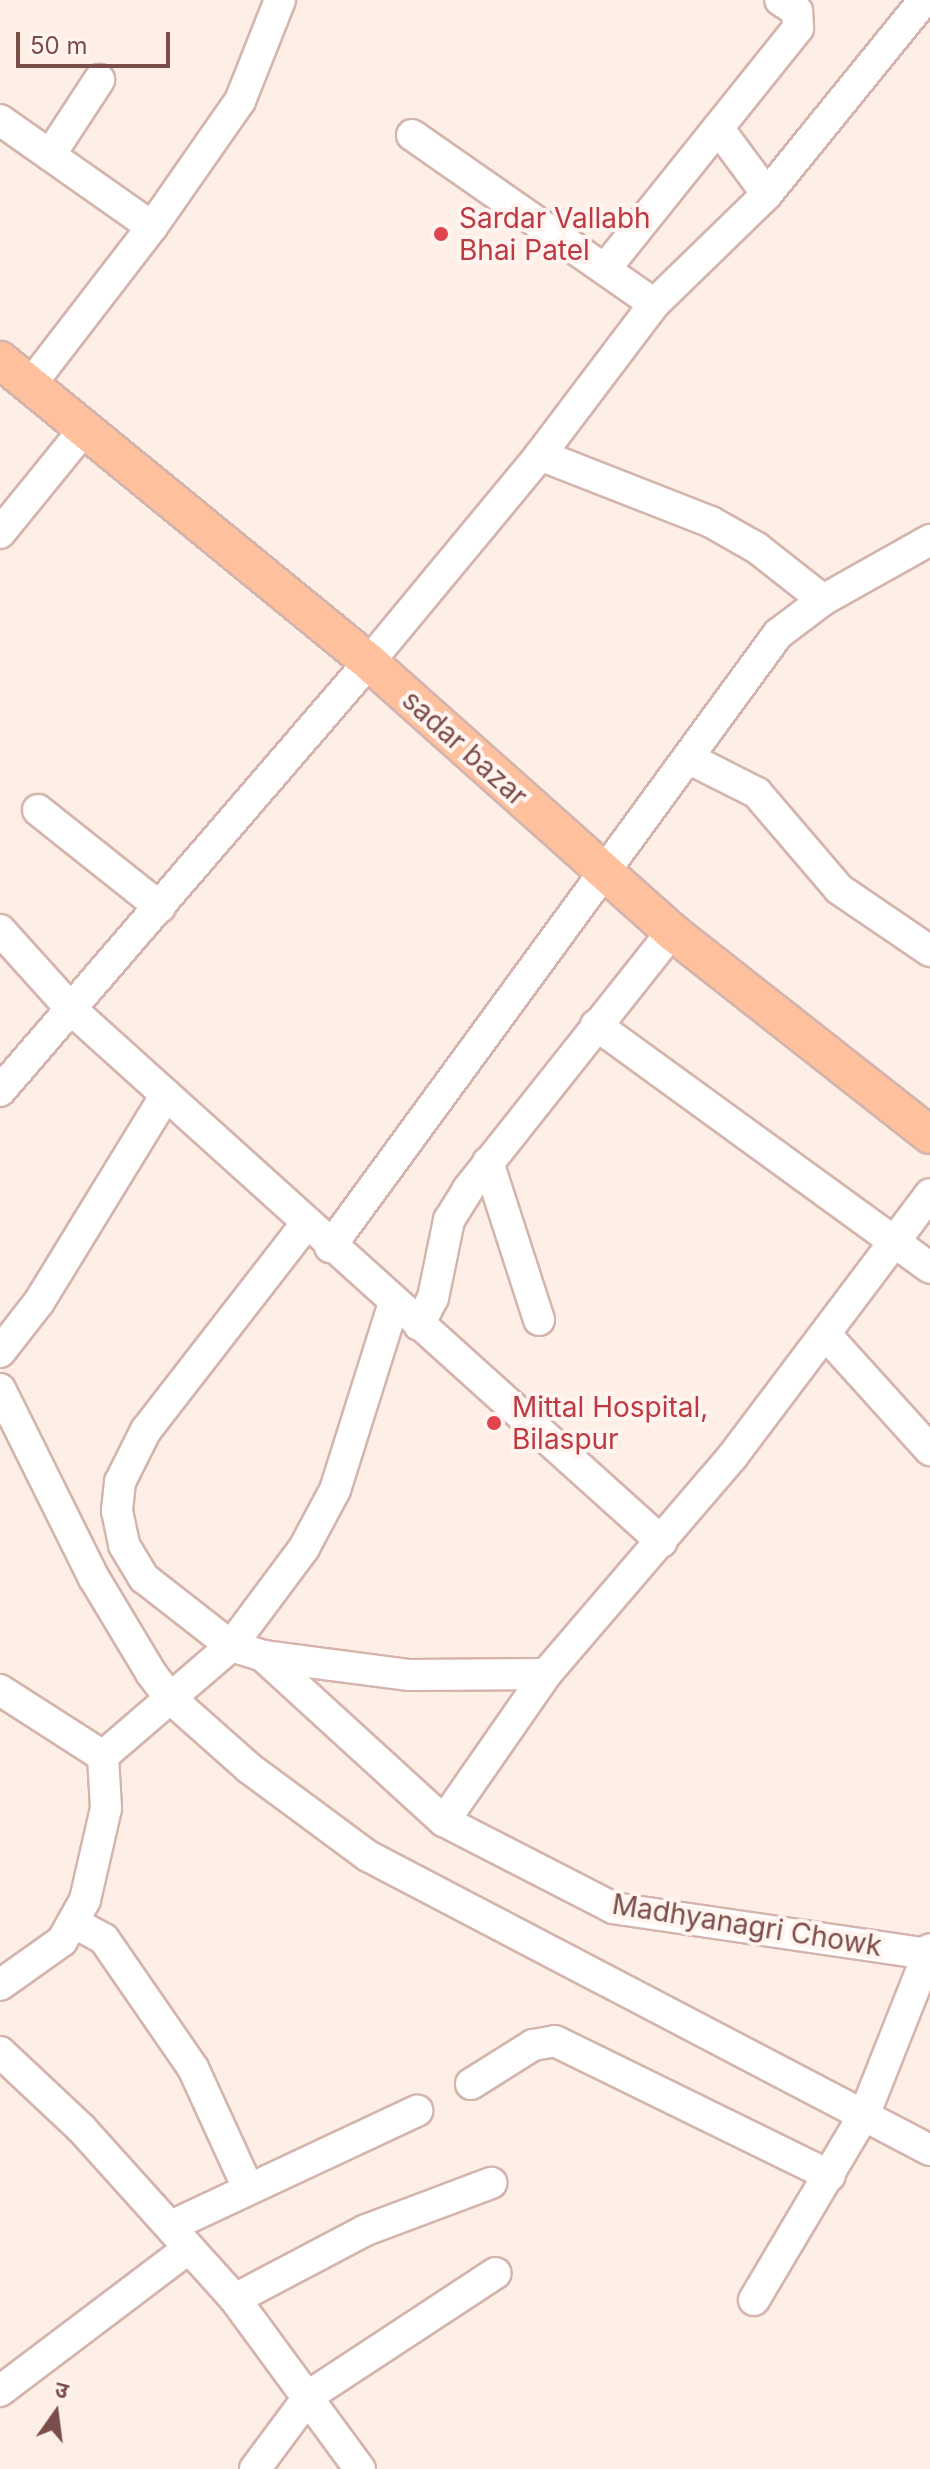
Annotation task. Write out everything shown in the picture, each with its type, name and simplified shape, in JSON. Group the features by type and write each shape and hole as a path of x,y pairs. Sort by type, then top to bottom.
{"main road":[{"name":"sadar bazar","path":"0,360 86,427 369,662 672,932 930,1135"}],"street":[{"path":"31,384 152,227 240,101 280,0"},
{"path":"605,269 798,28 797,11 780,0"},
{"path":"0,1091 369,662 540,455 654,304 924,0"},
{"path":"50,155 99,80"},
{"path":"0,120 152,227"},
{"path":"718,128 760,182"},
{"path":"412,135 654,304"},
{"path":"0,533 86,427"},
{"path":"540,455 711,522 757,548 823,600"},
{"path":"330,1247 603,871 690,759 778,634 823,600 929,543"},
{"path":"690,759 757,793 839,889 930,951"},
{"path":"38,810 160,907"},
{"path":"0,930 72,1010 330,1247 662,1542"},
{"path":"419,1325 433,1298 449,1220 488,1162 672,932"},
{"path":"596,1025 930,1268"},
{"path":"0,1352 39,1302 166,1095"},
{"path":"488,1162 539,1320"},
{"path":"444,1821 546,1674 662,1542 827,1336 930,1194"},
{"path":"306,1224 146,1430 120,1482 117,1511 124,1545 144,1578 231,1646 263,1656 410,1675 546,1674"},
{"path":"103,1756 231,1646 304,1548 335,1490 394,1303"},
{"path":"827,1336 930,1450"},
{"path":"1,1393 94,1578 169,1697 249,1768 368,1856 865,2113 930,2150"},
{"name":"Madhyanagri Chowk","path":"263,1656 444,1821 613,1908 929,1952"},
{"path":"0,1690 103,1756"},
{"path":"0,1985 45,1957 75,1923 99,1851 106,1808 103,1756"},
{"path":"75,1923 104,1939 193,2068 248,2188"},
{"path":"754,2300 865,2113 929,1952"},
{"path":"471,2084 533,2045 555,2041 830,2176"},
{"path":"0,2052 81,2128 235,2299 310,2395 360,2469"},
{"path":"3,2382 179,2237 248,2188 417,2111"},
{"path":"235,2299 366,2230 491,2183"},
{"path":"255,2469 310,2395 496,2273"}],"place":[{"name":"Sardar Vallabh Bhai Patel","path":"441,234"},
{"name":"Mittal Hospital, Bilaspur","path":"494,1423"}]}
